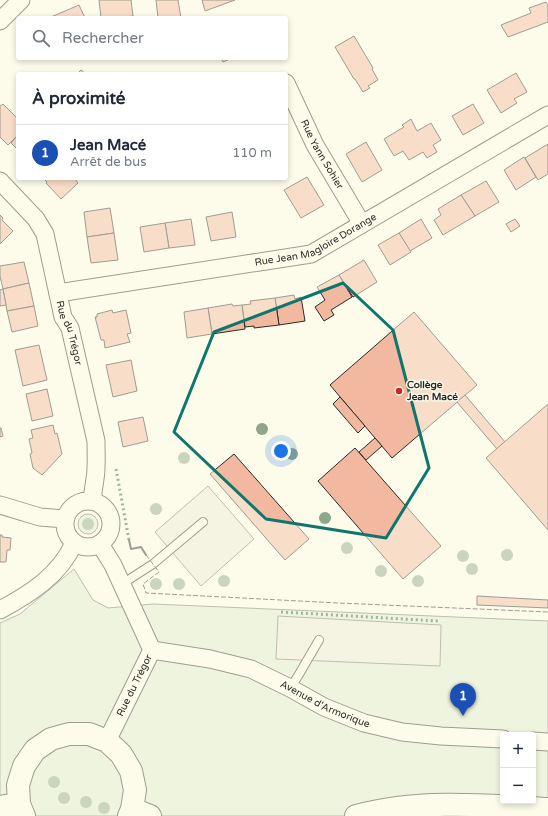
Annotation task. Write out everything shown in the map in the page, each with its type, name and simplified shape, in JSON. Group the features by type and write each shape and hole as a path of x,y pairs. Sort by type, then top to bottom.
{"main road":[{"path":"14,809 18,785 24,766 35,750 51,739 70,734 89,734 107,742 121,754 131,771 135,790 137,814"},
{"path":"356,816 407,807 449,805 548,809"}],"street":[{"path":"0,21 21,0"},
{"name":"Rue Yann Sohier","path":"288,87 315,145 362,224"},
{"name":"Rue Jean Magloire Dorange","path":"58,293 311,254 548,115"},
{"name":"Rue du Trégor","path":"0,181 36,219 45,234 63,317 70,328 96,441 95,479 92,492 93,501"},
{"path":"86,501 93,501 100,504 110,516 110,532 106,539 94,547 80,546 69,538 66,532 65,519 72,507 86,501"},
{"path":"0,505 40,517 65,519"},
{"path":"0,610 46,581 58,569 74,543"},
{"name":"Rue du Trégor","path":"100,544 113,565 152,650 107,742"},
{"name":"Avenue d'Armorique","path":"152,650 210,659 250,669 324,706 364,723 402,732 441,736 500,739"},
{"path":"536,741 548,742"}],"lane":[{"path":"122,584 153,564 203,522"},
{"path":"290,688 319,640"}],"highlighted area":[{"path":"343,283 393,330 429,468 386,538 266,519 174,432 214,332"}],"green space":[{"path":"88,514 95,517 98,524 95,531 88,534 81,531 78,524 81,517"},
{"path":"74,569 93,600 108,608 153,604 548,621 548,816 0,816 0,623 20,614"}],"shaded area":[{"path":"208,486 254,539 201,586 155,532"},
{"path":"278,616 441,625 440,666 276,659"}],"building":[{"path":"99,0 131,0 133,16 101,16"},
{"path":"156,0 178,0 181,16 158,16"},
{"path":"202,0 235,0 205,11"},
{"path":"546,2 548,5 548,22 508,37 501,25 531,13 529,8"},
{"path":"79,5 84,16 53,16"},
{"path":"354,36 373,68 372,69 378,80 368,86 370,88 363,92 335,47"},
{"path":"516,73 527,92 514,99 517,103 501,113 487,90"},
{"path":"3,104 16,117 16,137 8,145 0,137 0,106"},
{"path":"473,104 484,123 463,135 452,116"},
{"path":"411,119 417,131 431,123 441,140 433,145 437,152 427,158 423,152 409,160 403,151 394,156 384,139 404,127 402,125"},
{"path":"16,137 16,148 11,143"},
{"path":"366,142 382,170 362,182 346,154"},
{"path":"548,144 548,174 538,180 525,158"},
{"path":"524,157 536,177 516,190 504,170"},
{"path":"307,177 324,205 301,218 284,190"},
{"path":"45,180 76,180 78,183 61,199 46,183 47,182"},
{"path":"486,181 499,202 475,216 461,195"},
{"path":"461,195 475,216 443,235 434,220 441,215 438,209"},
{"path":"110,208 114,233 87,237 84,212"},
{"path":"232,212 236,237 211,241 206,217"},
{"path":"0,215 3,218 2,220 13,231 0,244"},
{"path":"191,219 195,245 169,248 165,223"},
{"path":"421,219 432,238 410,251 399,233"},
{"path":"515,219 520,226 511,232 506,224"},
{"path":"165,223 169,248 144,252 140,227"},
{"path":"114,233 118,260 91,263 87,237"},
{"path":"399,233 411,252 390,265 378,245"},
{"path":"364,260 377,282 353,297 339,275"},
{"path":"24,262 29,283 3,289 0,276 0,266"},
{"path":"339,275 352,297 331,310 334,315 324,321 315,307 325,300 317,287"},
{"path":"29,283 34,306 7,311 3,289"},
{"path":"3,289 6,305 0,306 0,290"},
{"path":"294,295 295,299 301,297 305,321 279,325 275,298"},
{"path":"275,298 279,325 254,328 254,326 245,327 242,305 251,304 250,301"},
{"path":"232,304 233,306 242,305 245,329 212,334 208,308"},
{"path":"34,306 38,326 12,332 7,311"},
{"path":"208,308 212,334 187,338 184,312"},
{"path":"112,310 113,313 126,310 131,333 127,334 130,342 105,348 104,340 101,340 95,317 97,317 97,314"},
{"path":"414,312 477,385 392,458 330,385"},
{"path":"39,345 47,380 23,386 15,350"},
{"path":"131,360 137,391 113,397 106,365"},
{"path":"47,389 53,416 32,421 26,394"},
{"path":"465,395 505,442 497,449 457,402"},
{"path":"340,397 365,426 358,433 333,404"},
{"path":"548,404 548,530 486,458"},
{"path":"143,417 148,441 123,447 118,422"},
{"path":"53,425 55,434 57,433 62,454 42,475 33,468 29,439 33,438 31,430"},
{"path":"0,428 3,436 0,437"},
{"path":"375,438 382,446 366,460 359,452"},
{"path":"355,448 441,546 403,579 318,481"},
{"path":"234,454 309,539 285,560 210,474"},
{"path":"0,535 2,535 2,537 11,538 10,550 7,550 6,562 0,562"},
{"path":"477,596 548,600 548,608 477,605"}],"hedge":[{"path":"116,469 129,540"},
{"path":"281,612 438,621"}],"fence":[{"path":"146,555 159,572 143,584 146,593 548,612"}],"wall":[{"path":"129,540 131,549 141,547 146,555"}],"place":[{"name":"Collège Jean Macé","path":"399,391"},
{"name":"Jean Macé","path":"463,716"}]}
